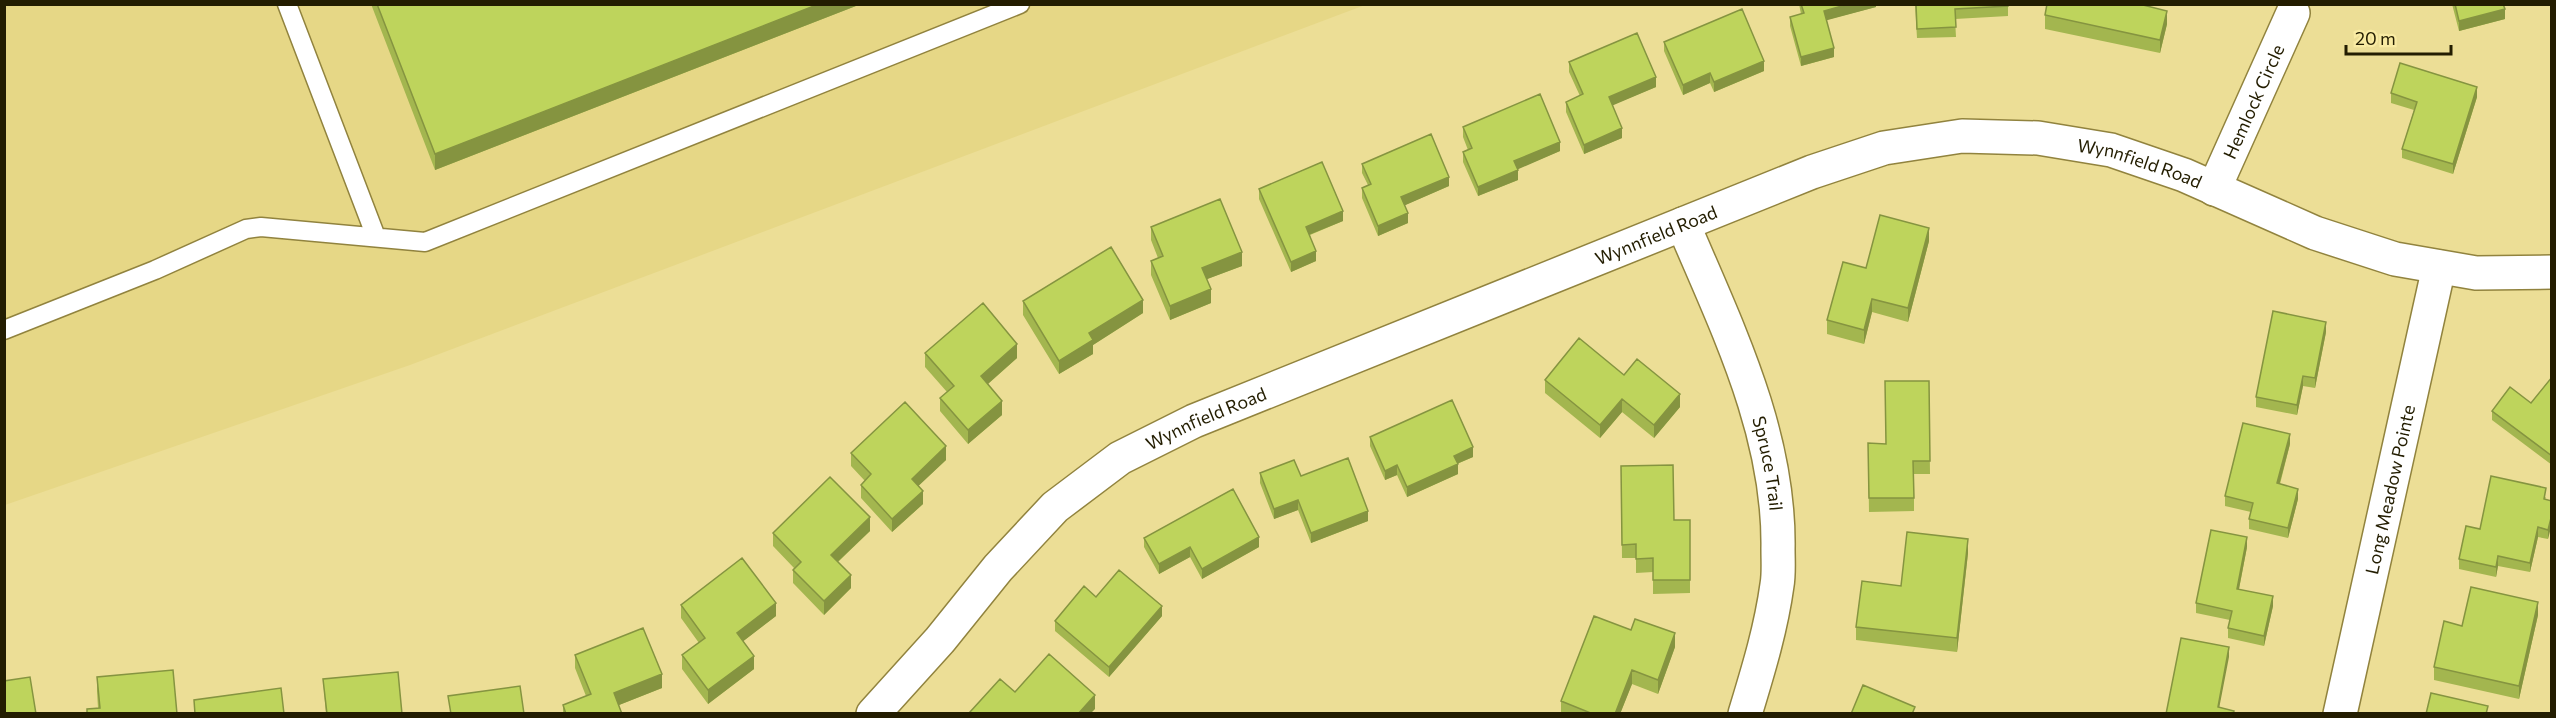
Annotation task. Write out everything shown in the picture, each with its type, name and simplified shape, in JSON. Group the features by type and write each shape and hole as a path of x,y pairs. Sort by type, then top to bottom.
{"street":[{"name":"Hemlock Circle","path":"2214,189 2293,13"},
{"name":"Wynnfield Road","path":"873,714 940,640 998,568 1055,507 1120,458 1194,421 1812,172 1884,148 1962,136 2038,138 2111,150 2184,175 2315,233 2395,259 2476,273 2552,272"},
{"name":"Spruce Trail","path":"1683,224 1748,377 1767,446 1778,513 1777,584 1763,655 1745,714"},
{"name":"Long Meadow Pointe","path":"2340,714 2439,267"}],"lane":[{"path":"287,4 376,237"},
{"path":"4,330 155,270 246,229 261,227 425,242 1020,4"}],"shaded area":[{"path":"4,5 1365,5 410,365 5,505"}],"building":[{"path":"377,4 819,4 435,154"},
{"path":"1801,4 1849,4 1824,11 1834,48 1801,57 1790,17 1804,13"},
{"path":"1916,4 2008,4 2008,6 1955,9 1956,27 1917,29"},
{"path":"2047,4 2139,4 2167,11 2160,40 2045,15"},
{"path":"2455,4 2503,4 2505,9 2459,21"},
{"path":"1742,9 1764,61 1714,82 1710,73 1683,85 1664,42"},
{"path":"1637,33 1656,77 1609,97 1622,128 1584,145 1566,102 1583,94 1569,62"},
{"path":"2400,63 2477,87 2453,164 2402,149 2417,102 2391,93"},
{"path":"1540,94 1560,142 1514,161 1518,170 1478,187 1463,152 1472,148 1463,127"},
{"path":"1431,134 1449,177 1401,197 1408,213 1378,226 1362,188 1371,184 1362,164"},
{"path":"1322,162 1343,211 1306,227 1316,251 1291,262 1259,189"},
{"path":"1220,199 1242,252 1202,268 1211,289 1170,306 1151,261 1163,256 1151,227"},
{"path":"1880,215 1929,228 1908,308 1872,299 1864,330 1827,320 1843,262 1866,268"},
{"path":"1111,247 1143,300 1089,333 1093,340 1059,361 1023,301"},
{"path":"983,303 1017,344 981,376 1002,401 968,430 940,398 954,386 925,353"},
{"path":"2273,311 2326,322 2315,378 2303,376 2297,405 2256,397"},
{"path":"1579,338 1624,375 1637,359 1680,394 1654,425 1622,399 1600,425 1545,380"},
{"path":"2552,377 2552,456 2492,411 2510,387 2531,403"},
{"path":"1885,381 1929,381 1930,461 1913,461 1914,498 1869,498 1868,443 1886,444"},
{"path":"1452,400 1473,447 1454,456 1458,464 1407,487 1397,465 1385,471 1370,437"},
{"path":"905,402 946,446 912,479 923,491 892,519 861,485 871,474 851,453"},
{"path":"2243,423 2290,434 2277,483 2298,489 2288,528 2249,519 2253,503 2225,496"},
{"path":"1348,458 1368,511 1311,533 1298,500 1274,509 1260,473 1294,460 1301,476"},
{"path":"1673,465 1674,520 1690,520 1690,580 1653,580 1653,558 1636,559 1636,544 1622,545 1621,466"},
{"path":"2491,476 2546,488 2544,499 2552,501 2548,530 2538,527 2530,563 2498,556 2496,567 2459,559 2466,526 2480,529"},
{"path":"830,477 870,517 831,555 851,575 824,601 793,570 801,562 773,533"},
{"path":"1233,489 1259,537 1202,569 1190,547 1159,564 1144,538"},
{"path":"2211,530 2247,537 2237,589 2273,596 2264,636 2228,628 2232,611 2196,603"},
{"path":"1907,532 1968,539 1957,638 1856,627 1862,581 1901,586"},
{"path":"742,558 776,603 737,633 754,656 708,690 682,655 705,638 681,605"},
{"path":"1119,570 1162,606 1109,667 1055,621 1084,586 1096,597"},
{"path":"2471,587 2538,602 2519,686 2434,667 2444,621 2462,626"},
{"path":"1594,616 1631,630 1635,619 1675,633 1658,680 1632,670 1615,714 1593,714 1561,701"},
{"path":"643,628 662,674 614,693 622,714 566,714 563,705 591,694 575,655"},
{"path":"2181,638 2229,647 2218,707 2234,711 2233,714 2166,714"},
{"path":"1049,654 1095,695 1078,714 972,714 970,712 1000,679 1015,692"},
{"path":"173,670 177,714 87,714 87,709 100,708 97,677"},
{"path":"398,672 402,714 327,714 323,679"},
{"path":"30,677 36,714 4,714 4,681"},
{"path":"1863,685 1915,707 1912,714 1851,714"},
{"path":"520,686 524,714 451,714 448,696"},
{"path":"281,688 284,714 195,714 194,700"},
{"path":"2431,693 2488,706 2486,714 2426,714"}]}
